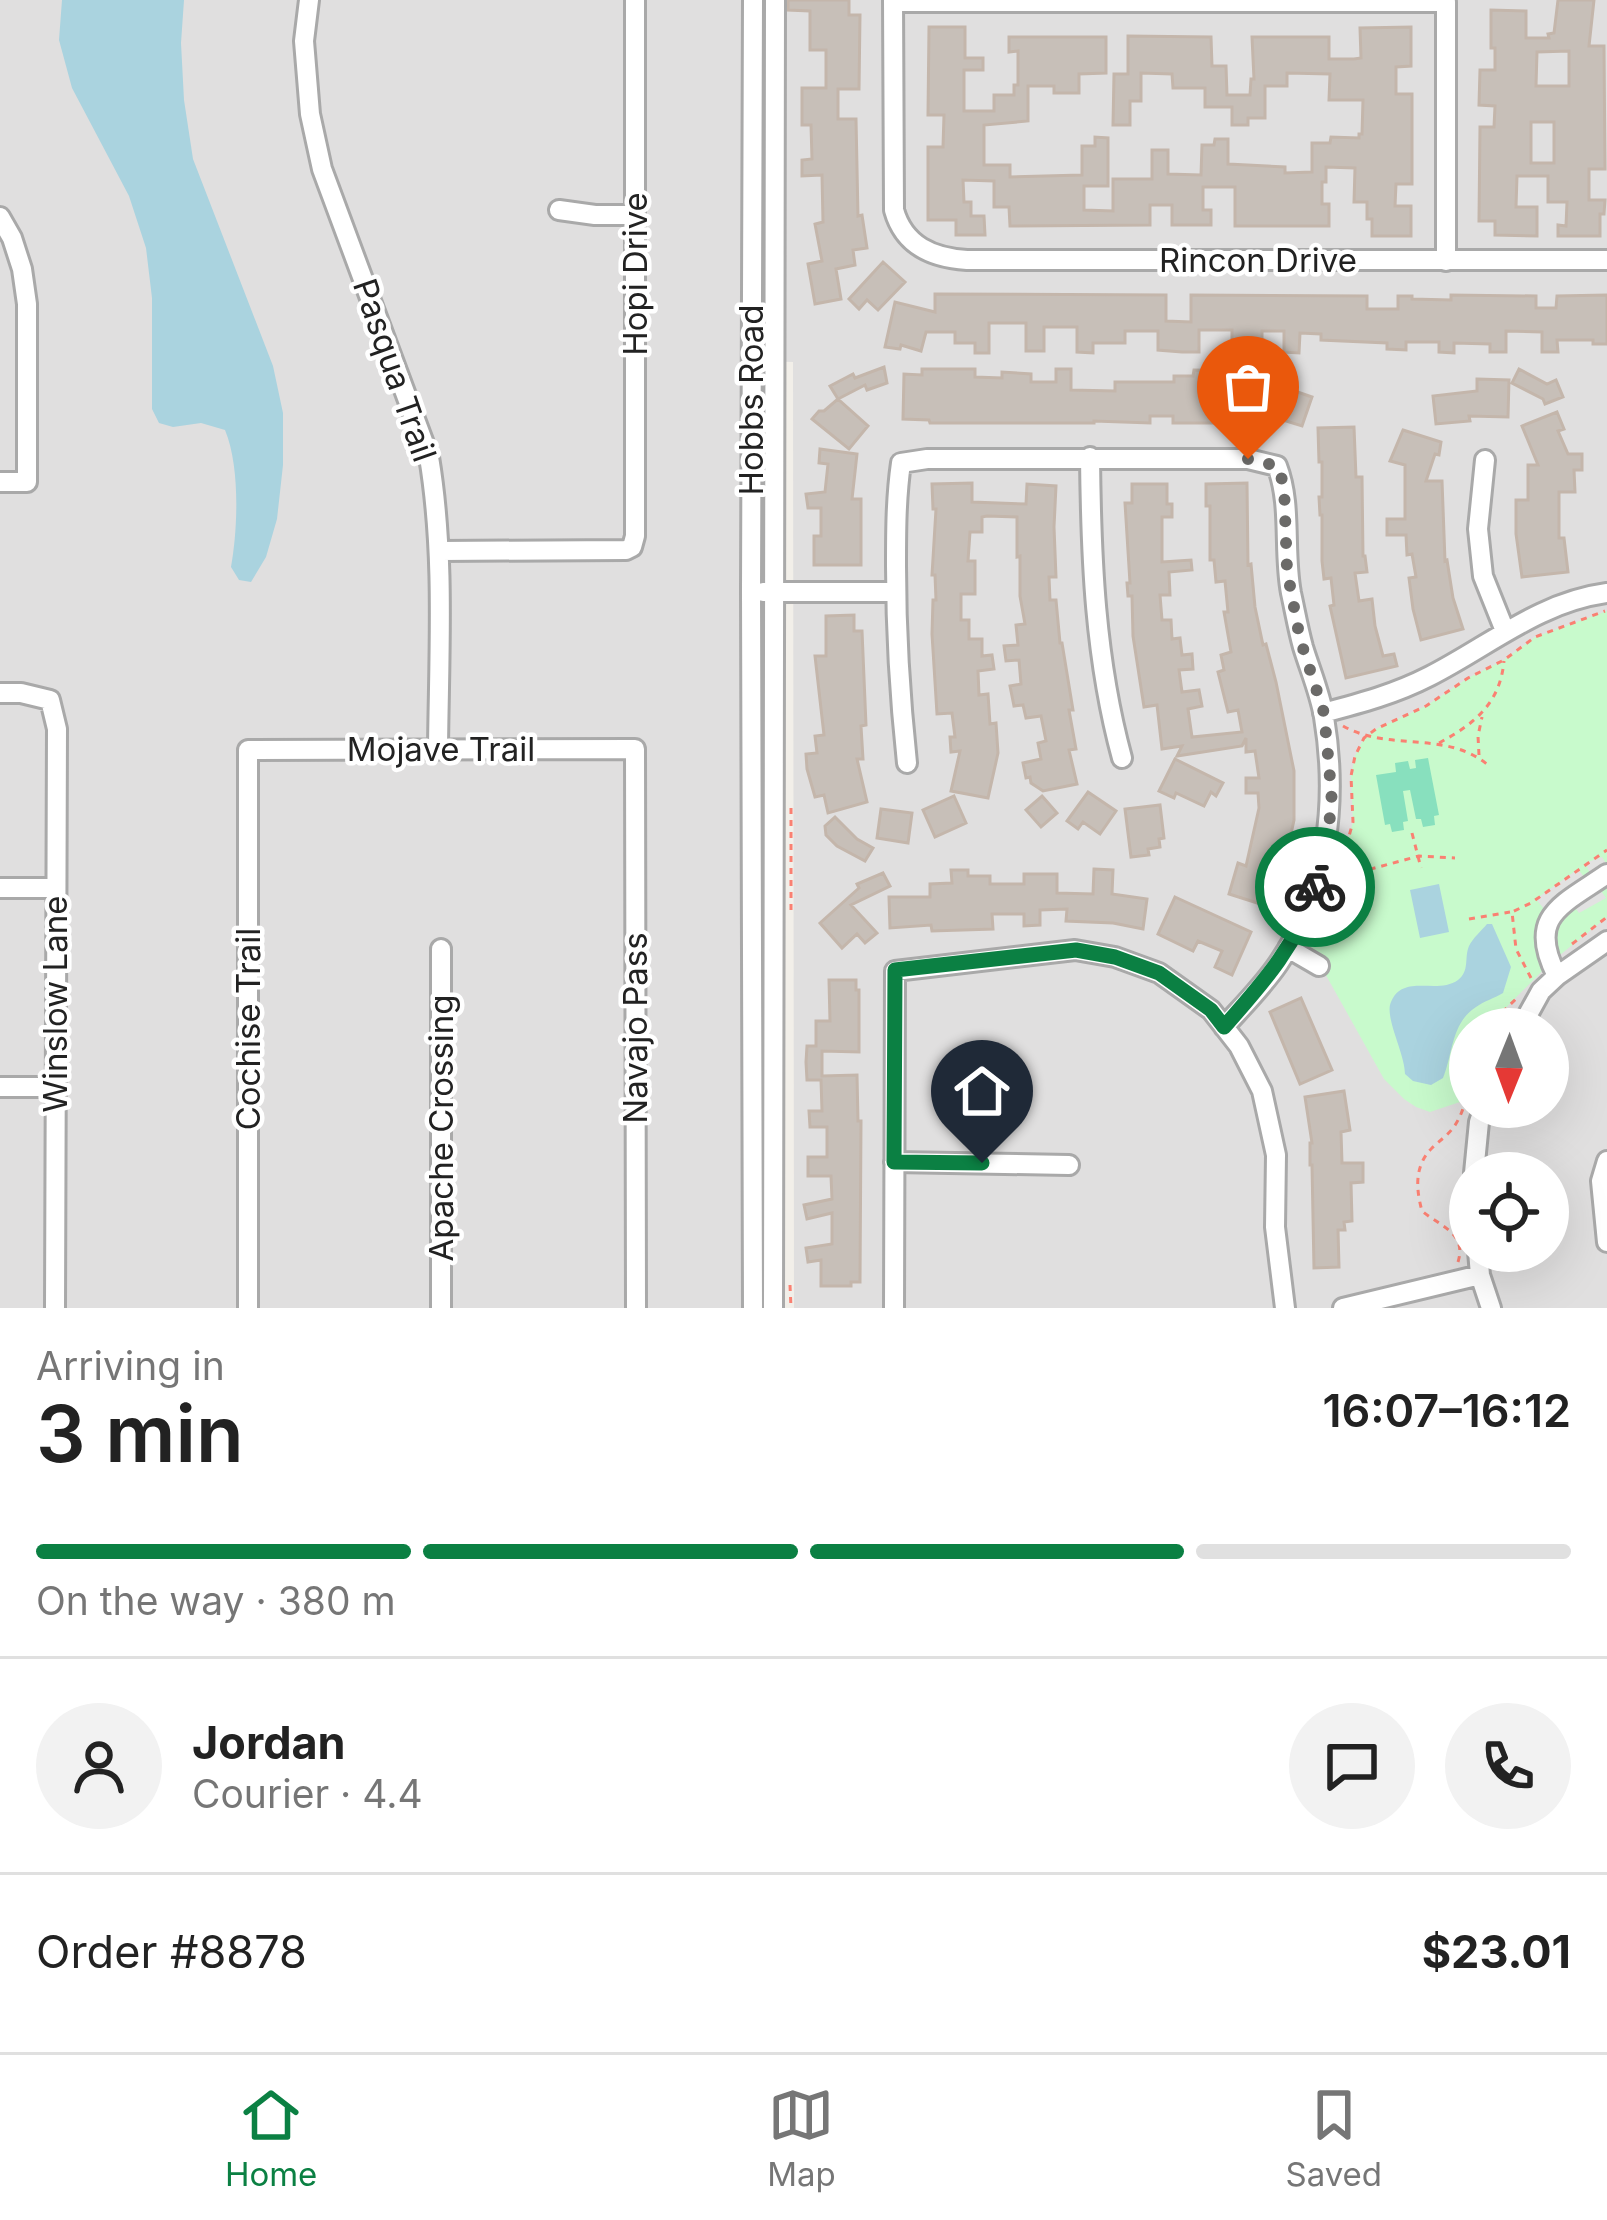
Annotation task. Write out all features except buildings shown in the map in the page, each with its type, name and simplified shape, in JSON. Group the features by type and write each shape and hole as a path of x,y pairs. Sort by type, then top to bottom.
{"street":[{"name":"Pasqua Trail","path":"309,0 304,41 310,115 322,169 423,437 436,497 438,748"},
{"name":"Hopi Drive","path":"440,551 632,547 635,0"},
{"name":"Hobbs Road","path":"753,0 753,1308"},
{"name":"Hobbs Road","path":"773,1308 775,0"},
{"path":"893,1 1446,2 1446,260"},
{"name":"Rincon Drive","path":"893,1 892,191 898,223 913,244 947,259 1607,260"},
{"path":"560,210 635,215"},
{"path":"0,217 22,269 27,304 27,482 0,482"},
{"path":"1090,457 1094,599 1110,713 1122,758"},
{"path":"908,763 896,592 896,494 901,464 927,459 1090,457 1248,459 1277,466 1284,485 1287,570 1300,639 1324,713 1332,803 1325,850 1293,951 1224,1027"},
{"path":"1485,460 1478,529 1483,576 1505,631"},
{"path":"751,591 896,592"},
{"path":"1324,713 1393,694 1436,674 1531,616 1607,593"},
{"name":"Winslow Lane","path":"0,693 50,700 57,729 55,1308"},
{"name":"Mojave Trail","path":"248,750 635,749"},
{"name":"Navajo Pass","path":"635,749 636,1308"},
{"name":"Cochise Trail","path":"248,750 248,1308"},
{"path":"752,800 776,799"},
{"path":"1557,976 1545,952 1545,926 1558,908 1607,874"},
{"path":"0,888 55,889"},
{"path":"1532,1008 1557,976 1607,941"},
{"name":"Apache Crossing","path":"441,1308 442,949"},
{"path":"894,1308 895,970 1076,950 1115,957 1159,973 1211,1010 1239,1046 1262,1091 1276,1155 1275,1227 1286,1308"},
{"path":"1293,951 1319,966"},
{"path":"0,1087 55,1087"},
{"path":"1607,1161 1601,1181 1607,1242"},
{"path":"894,1162 1069,1165"},
{"path":"1474,1272 1491,1308"},
{"path":"1343,1308 1473,1276"}],"path":[{"path":"1293,951 1323,926 1329,894 1341,884 1353,822 1354,756 1365,737 1426,706 1535,637 1607,610"},
{"path":"1479,757 1482,715 1500,683 1504,660"},
{"path":"1324,713 1365,737 1452,745 1489,765"},
{"path":"1438,743 1482,715"},
{"path":"1412,833 1421,868"},
{"path":"1345,872 1418,856 1455,857"},
{"path":"1469,919 1512,912"},
{"path":"1454,1128 1428,1152 1417,1181 1422,1211 1459,1240 1462,1250 1457,1261 1473,1276"}],"shaded area":[{"path":"0,0 1607,0 1607,1308 794,1308 793,362 752,361 753,1308 0,1308"},
{"path":"1602,857 1607,883 1599,888 1606,898 1579,913 1574,906 1558,919 1542,962 1536,949 1544,909 1536,899 1578,869 1585,878 1590,873 1585,863"}],"green space":[{"path":"1607,611 1607,917 1550,963 1506,1008 1449,1008 1449,1106 1430,1112 1404,1099 1384,1079 1327,977 1319,966 1298,955 1323,925 1329,894 1344,879 1344,854 1353,822 1351,776 1364,738 1504,660 1535,637"},
{"path":"1428,758 1439,815 1434,816 1435,825 1423,827 1421,819 1416,819 1410,790 1403,791 1408,821 1403,822 1404,830 1392,832 1390,824 1385,825 1376,775 1396,772 1395,763 1408,761 1410,769 1416,768 1415,760"},
{"path":"763,832 766,834 764,1280 760,846"}],"water":[{"path":"62,0 184,0 184,100 193,159 273,366 283,413 277,519 266,557 251,582 239,580 231,567 236,497 225,430 201,423 173,427 159,423 152,409 152,298 146,248 129,196 72,88 59,40"},
{"path":"1439,884 1449,932 1420,938 1410,890"},
{"path":"1492,924 1511,967 1503,993 1475,1008 1449,1008 1449,1057 1443,1078 1431,1085 1413,1081 1405,1074 1390,1017 1391,1002 1404,988 1458,980 1475,937"}],"way so far":[{"path":"1248,459 1277,466 1284,485 1287,570 1300,639 1324,713 1332,803 1315,887"}],"route":[{"path":"982,1163 894,1162 895,970 1076,950 1115,957 1159,973 1211,1010 1224,1027 1277,966 1315,887"}]}
